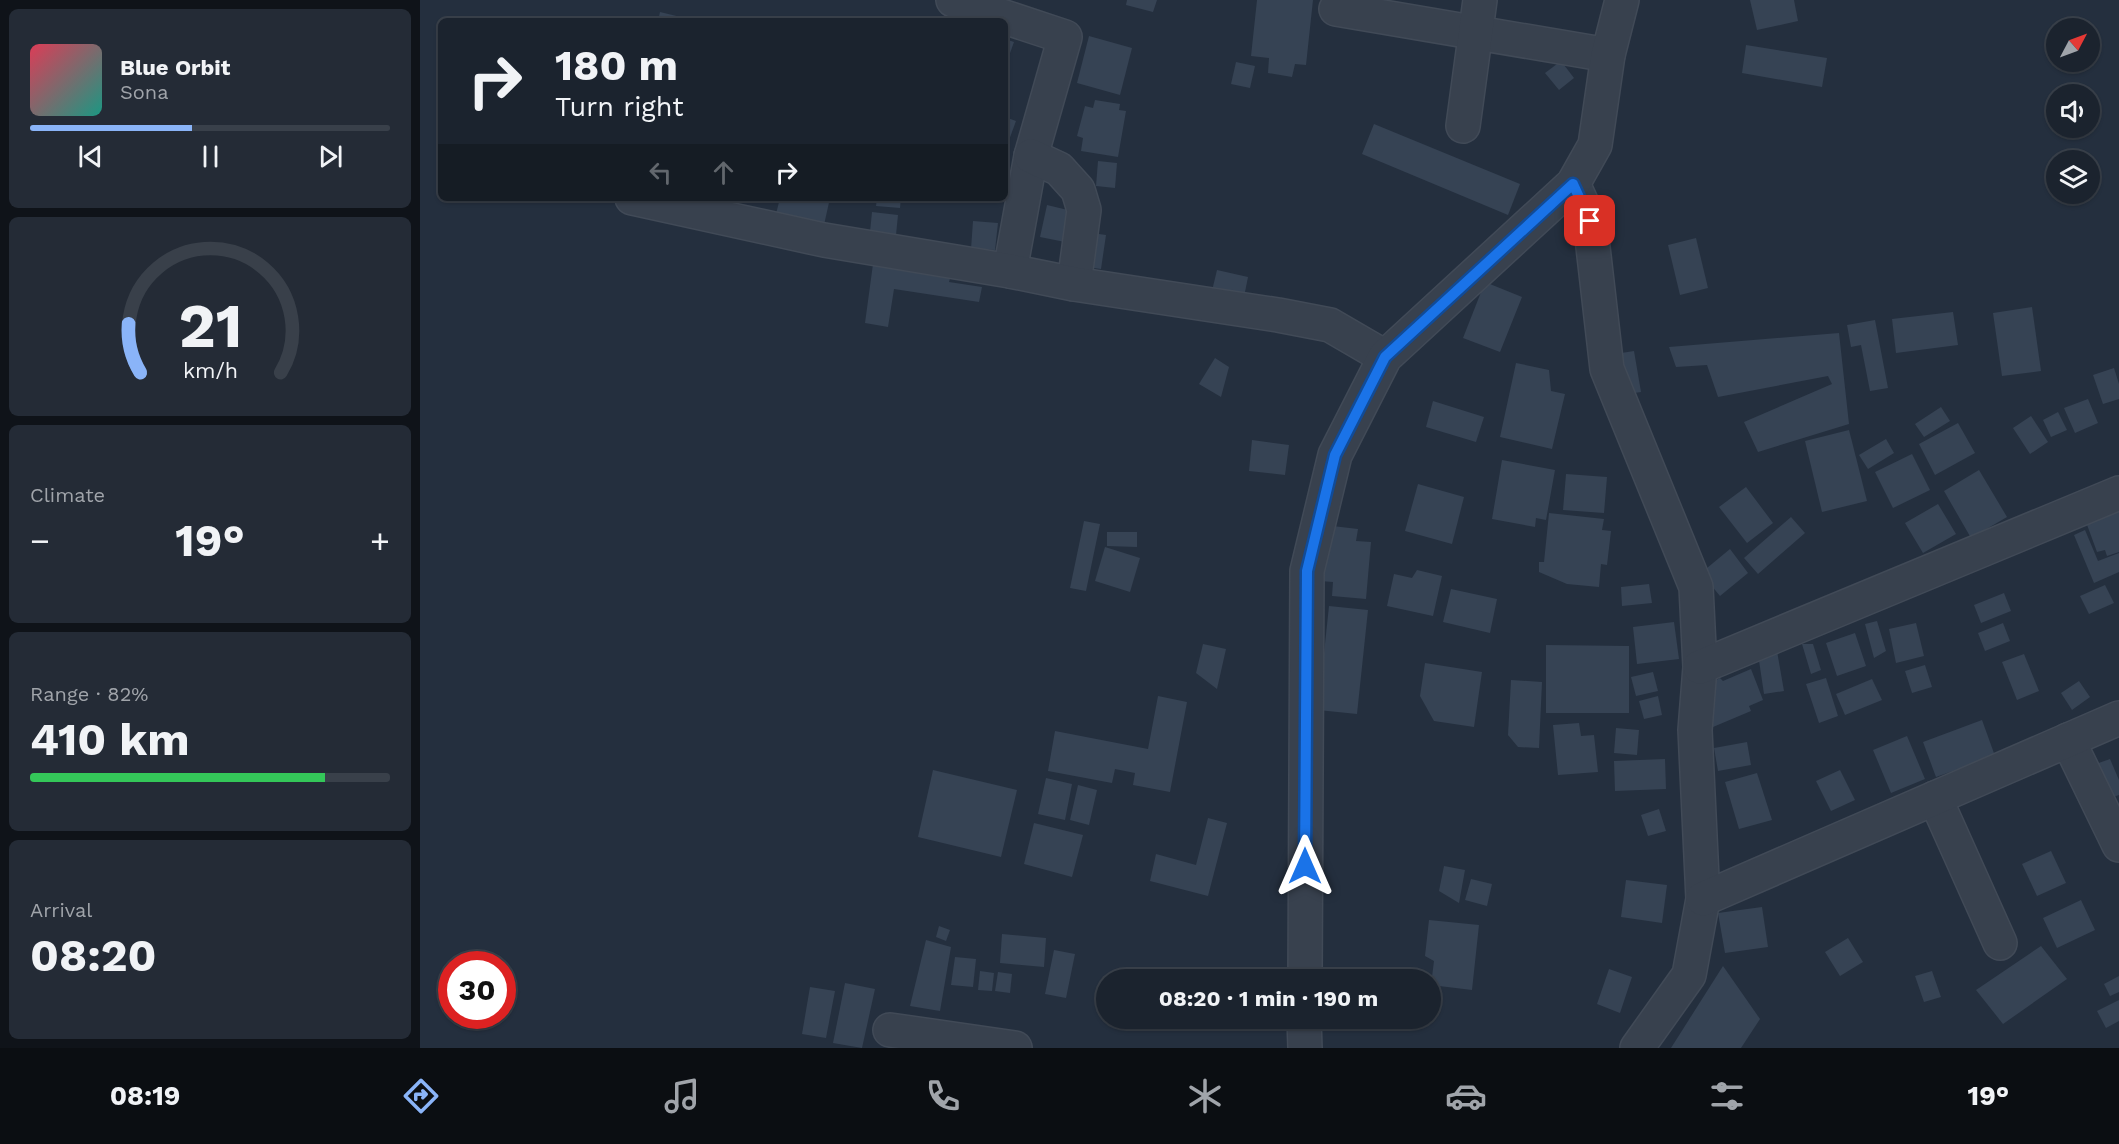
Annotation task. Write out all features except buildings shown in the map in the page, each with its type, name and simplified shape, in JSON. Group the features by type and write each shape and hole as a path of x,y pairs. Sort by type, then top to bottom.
{"street":[{"path":"953,0 1007,18"},
{"path":"1463,126 1480,0"},
{"path":"1305,969 1307,571 1335,455 1385,357 1573,184 1595,145 1608,56 1622,0"},
{"path":"1336,9 1608,56"},
{"path":"1008,18 1065,37 1032,156 1010,271"},
{"path":"1032,156 1059,169 1078,190 1083,210 1074,284"},
{"path":"1573,184 1590,221 1607,369 1696,587 1700,667 1695,730 1703,899 1689,975 1637,1048"},
{"path":"646,201 824,240 1074,284 1330,325 1385,357"},
{"path":"1700,667 2119,493"},
{"path":"1703,899 2119,718"},
{"path":"2068,741 2119,845"},
{"path":"1935,798 2000,943"},
{"path":"1304,1029 1305,1048"},
{"path":"890,1030 1015,1048"}],"route":[{"path":"1305,866 1307,571 1335,455 1385,357 1573,184 1590,221"}]}
